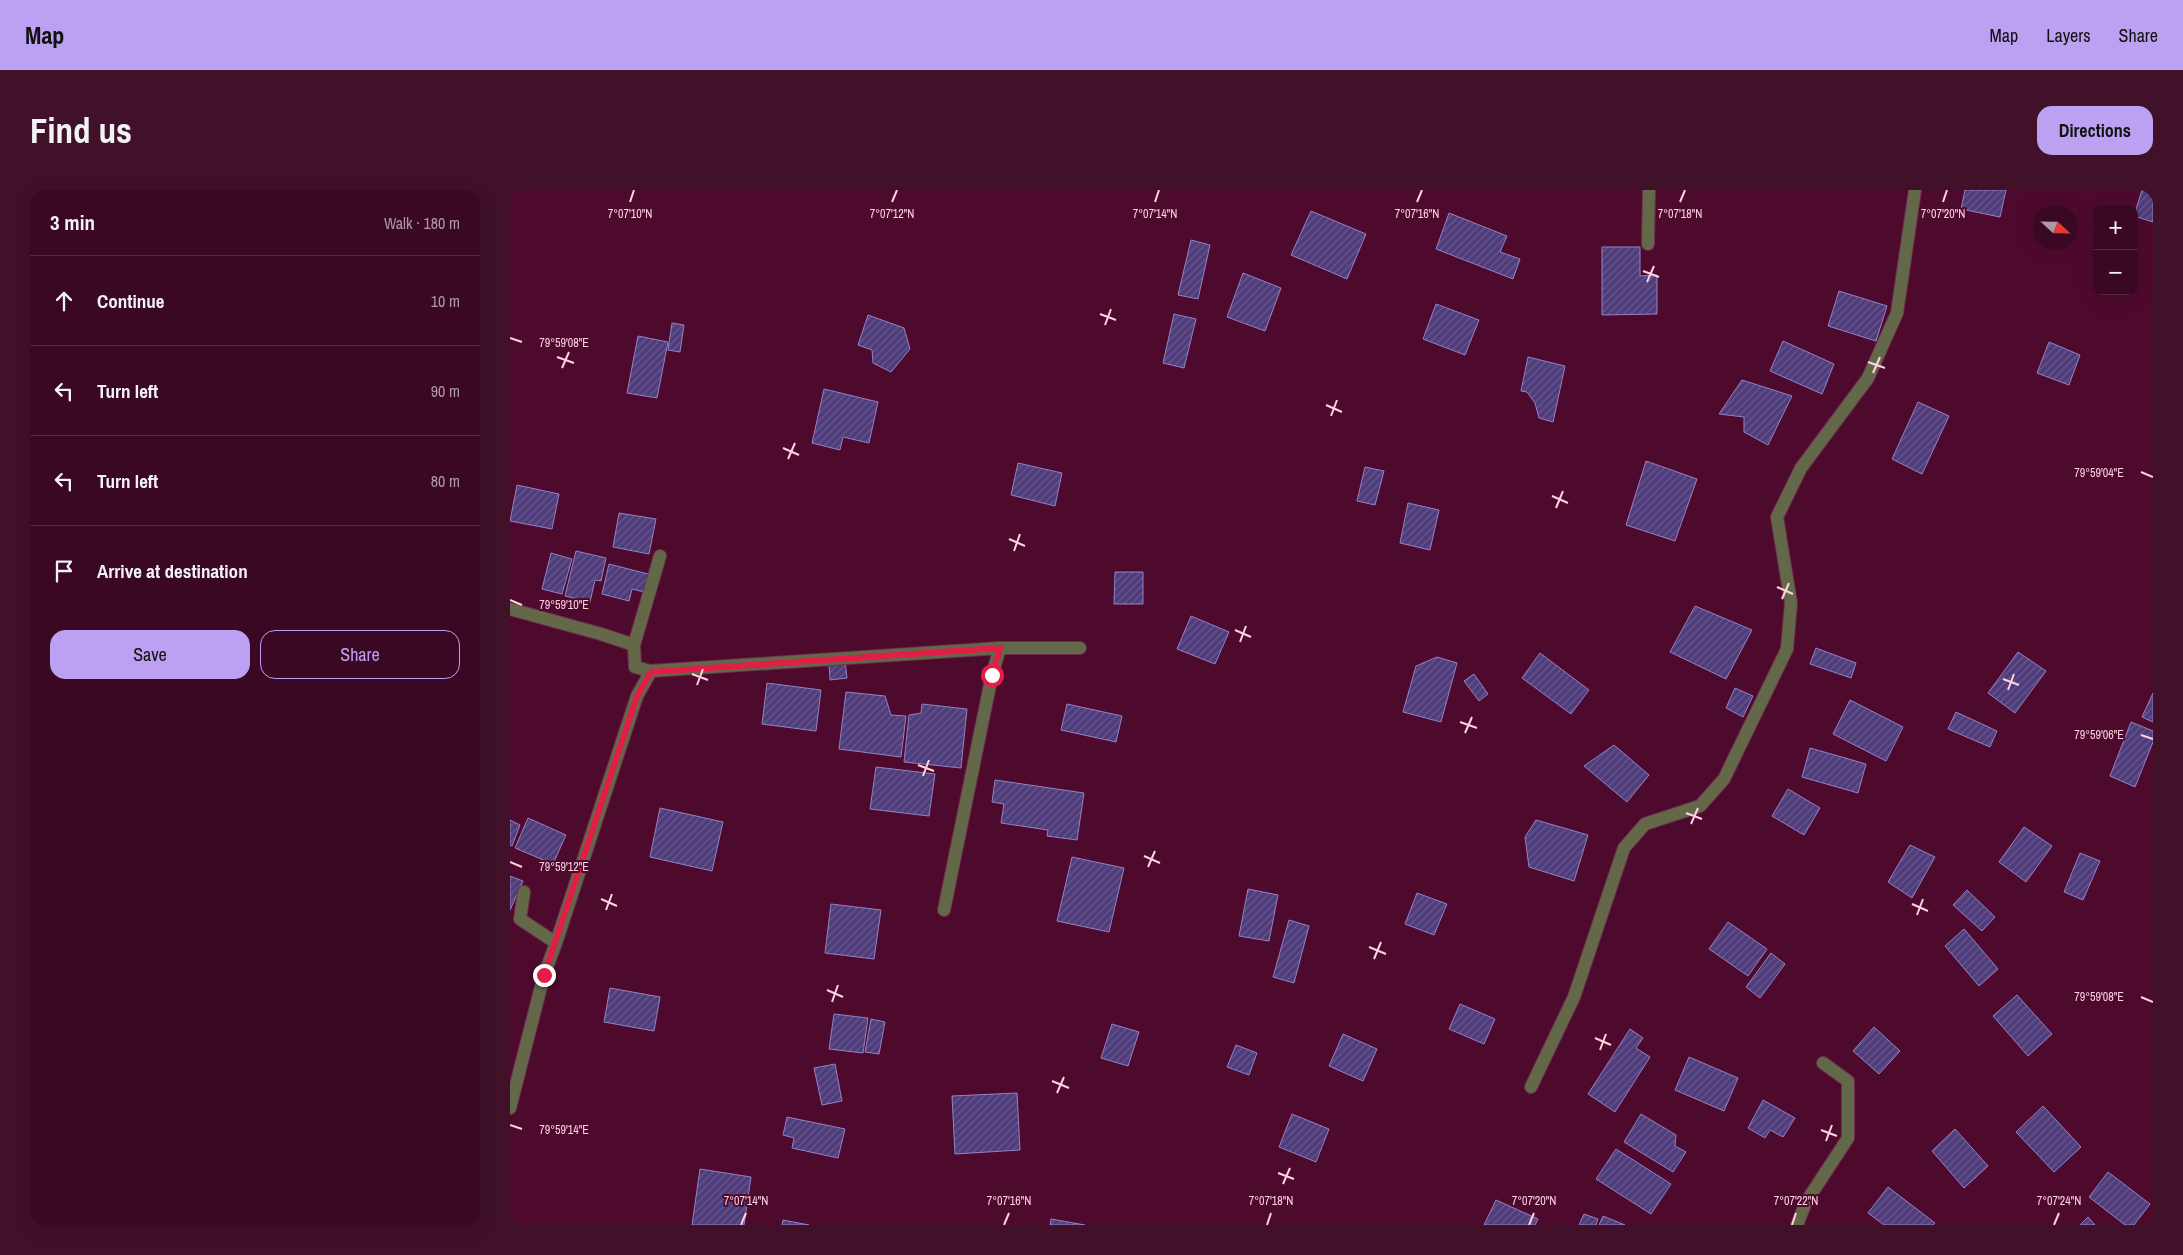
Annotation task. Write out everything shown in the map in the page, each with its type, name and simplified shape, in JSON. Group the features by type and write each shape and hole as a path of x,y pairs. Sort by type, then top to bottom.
{"street":[{"path":"1648,244 1649,190"},
{"path":"1531,1087 1574,997 1624,848 1645,824 1700,806 1724,779 1787,649 1791,603 1777,517 1801,468 1868,378 1897,313 1916,190"},
{"path":"660,556 634,645 635,667 651,672 1000,648 1080,648"},
{"path":"510,609 634,645"},
{"path":"944,910 992,675 1000,648"},
{"path":"510,1108 544,975 637,696 651,672"},
{"path":"524,892 520,919 556,943"},
{"path":"1797,1225 1806,1202 1848,1138 1848,1081 1823,1063"}],"building":[{"path":"1965,190 2006,190 2000,217 1961,209"},
{"path":"2142,190 2153,190 2153,222 2138,217 2137,205"},
{"path":"1311,211 1366,234 1347,279 1291,255"},
{"path":"1449,213 1507,236 1500,252 1520,259 1513,279 1436,249"},
{"path":"1191,240 1210,245 1198,299 1178,295"},
{"path":"1602,247 1640,247 1640,276 1657,275 1657,314 1602,315"},
{"path":"1243,273 1281,288 1265,331 1227,317"},
{"path":"1839,291 1887,306 1876,341 1828,326"},
{"path":"1436,304 1479,320 1465,355 1423,339"},
{"path":"1174,314 1196,319 1184,368 1163,363"},
{"path":"868,315 904,328 910,349 891,372 873,363 872,350 858,345"},
{"path":"672,323 684,325 680,352 668,350"},
{"path":"638,336 668,342 657,398 627,393"},
{"path":"1783,341 1834,364 1822,394 1770,371"},
{"path":"2049,342 2080,355 2069,385 2037,373"},
{"path":"1528,357 1565,366 1553,422 1539,418 1535,403 1527,392 1521,391"},
{"path":"1742,380 1792,396 1768,445 1744,432 1744,417 1719,414"},
{"path":"824,389 878,402 869,443 843,437 840,450 812,443"},
{"path":"1918,402 1949,416 1922,474 1892,459"},
{"path":"1646,461 1697,479 1675,541 1626,525"},
{"path":"1018,463 1062,473 1055,506 1011,495"},
{"path":"1365,467 1384,471 1375,505 1357,501"},
{"path":"517,485 559,494 552,529 510,521"},
{"path":"1408,503 1439,510 1430,550 1400,543"},
{"path":"619,513 656,519 649,554 613,547"},
{"path":"576,551 606,558 601,581 595,580 590,602 565,596"},
{"path":"551,553 572,559 562,594 542,589"},
{"path":"609,564 648,574 644,592 632,589 629,601 602,594"},
{"path":"1115,572 1143,572 1143,604 1114,604"},
{"path":"1695,606 1752,630 1726,679 1670,652"},
{"path":"1191,616 1229,632 1215,664 1177,649"},
{"path":"1816,648 1856,663 1851,678 1810,664"},
{"path":"2018,652 2046,671 2015,713 1988,693"},
{"path":"1540,653 1589,690 1571,714 1522,678"},
{"path":"1437,657 1457,663 1441,722 1403,712 1416,666"},
{"path":"845,661 847,678 830,680 829,663"},
{"path":"1474,674 1488,694 1479,701 1464,681"},
{"path":"767,683 821,690 816,731 762,724"},
{"path":"1735,688 1753,696 1743,717 1726,708"},
{"path":"846,692 885,696 891,715 906,716 901,757 839,749"},
{"path":"2153,693 2153,722 2142,717"},
{"path":"1850,700 1903,727 1886,761 1833,734"},
{"path":"922,704 967,709 961,768 904,762 909,715 921,713"},
{"path":"1067,704 1122,716 1116,742 1061,730"},
{"path":"1956,712 1997,731 1990,747 1948,729"},
{"path":"2131,722 2153,731 2153,742 2135,787 2110,776"},
{"path":"1614,745 1649,775 1627,802 1584,766"},
{"path":"1810,748 1866,764 1858,793 1802,777"},
{"path":"876,767 935,774 929,816 870,809"},
{"path":"995,780 1084,793 1077,840 1047,836 1048,830 1001,823 1004,804 992,802"},
{"path":"1788,789 1820,808 1804,835 1772,816"},
{"path":"660,808 723,822 712,871 650,857"},
{"path":"528,818 566,835 553,864 515,848"},
{"path":"510,820 520,825 512,846 510,845"},
{"path":"1536,820 1588,835 1574,881 1529,867 1525,837"},
{"path":"2024,827 2052,846 2026,882 1999,862"},
{"path":"1910,845 1935,857 1912,898 1888,882"},
{"path":"2080,853 2100,861 2083,900 2064,892"},
{"path":"1072,857 1124,868 1109,932 1057,921"},
{"path":"510,876 523,881 510,910"},
{"path":"1248,889 1278,895 1269,941 1239,936"},
{"path":"1967,890 1995,917 1982,931 1953,905"},
{"path":"1417,893 1447,904 1434,935 1405,924"},
{"path":"831,904 881,910 874,959 825,953"},
{"path":"1289,920 1309,926 1294,983 1273,977"},
{"path":"1728,922 1767,949 1748,976 1709,949"},
{"path":"1964,929 1998,969 1979,986 1945,946"},
{"path":"1771,953 1785,964 1760,998 1746,987"},
{"path":"610,988 660,997 654,1031 604,1022"},
{"path":"2017,995 2052,1034 2028,1056 1993,1016"},
{"path":"1460,1004 1495,1019 1484,1044 1449,1029"},
{"path":"834,1014 868,1018 863,1053 829,1049"},
{"path":"871,1019 885,1022 879,1054 865,1052"},
{"path":"1112,1024 1139,1032 1128,1066 1101,1058"},
{"path":"1874,1027 1900,1051 1879,1074 1853,1051"},
{"path":"1630,1029 1643,1038 1636,1048 1650,1057 1615,1112 1588,1094"},
{"path":"1343,1034 1377,1049 1363,1081 1329,1066"},
{"path":"1236,1045 1257,1053 1249,1075 1227,1067"},
{"path":"1689,1057 1738,1078 1724,1111 1675,1090"},
{"path":"835,1064 842,1101 822,1105 814,1068"},
{"path":"1017,1093 1020,1150 955,1154 952,1096"},
{"path":"1763,1100 1795,1118 1783,1137 1770,1130 1765,1138 1748,1128"},
{"path":"2043,1106 2081,1147 2054,1172 2016,1132"},
{"path":"1292,1114 1329,1129 1316,1162 1279,1147"},
{"path":"1641,1114 1676,1135 1675,1146 1686,1152 1673,1172 1624,1142"},
{"path":"787,1117 845,1129 838,1158 792,1148 794,1138 783,1135"},
{"path":"1955,1129 1988,1166 1964,1188 1932,1151"},
{"path":"1616,1149 1671,1184 1651,1214 1596,1179"},
{"path":"700,1169 751,1177 744,1225 692,1225"},
{"path":"2108,1172 2150,1204 2134,1225 2125,1225 2089,1197"},
{"path":"1888,1187 1935,1223 1933,1225 1884,1225 1868,1213"},
{"path":"1496,1200 1538,1219 1535,1225 1484,1225"},
{"path":"1584,1214 1598,1219 1596,1225 1579,1225"},
{"path":"1603,1216 1625,1225 1599,1225"},
{"path":"2088,1217 2095,1225 2080,1225"},
{"path":"1051,1219 1085,1225 1050,1225"},
{"path":"783,1220 809,1225 782,1225"}],"route":[{"path":"544,975 637,696 651,672 1000,648 992,675"}]}
